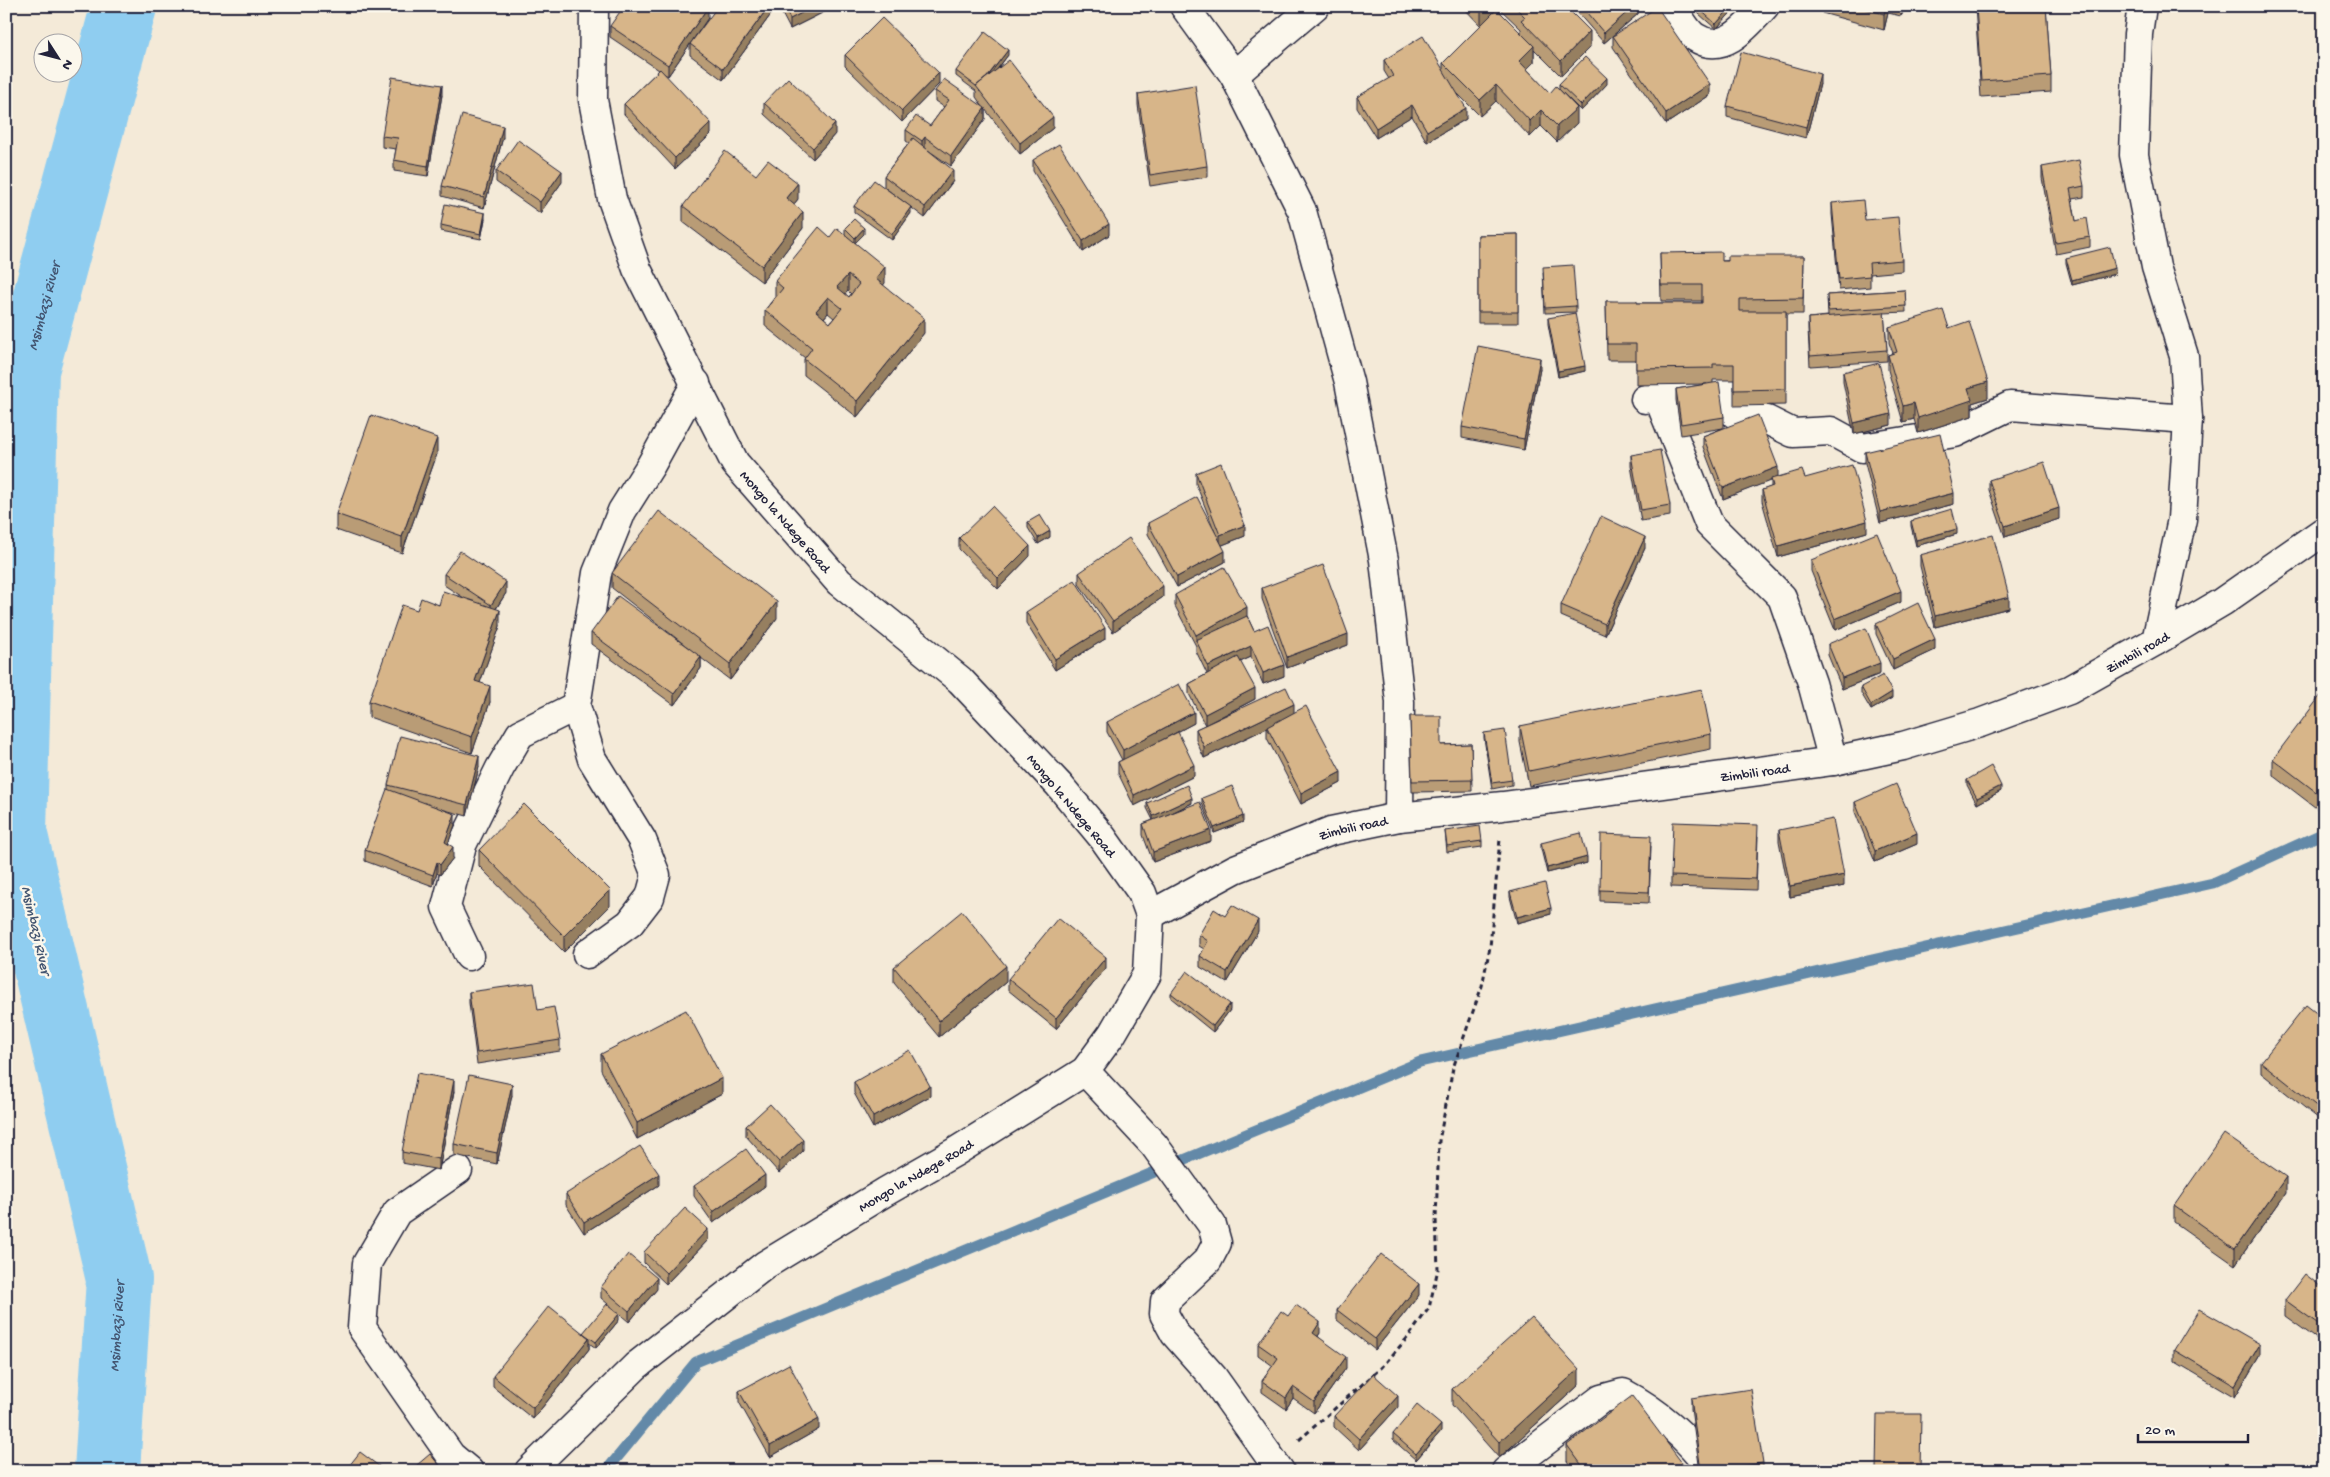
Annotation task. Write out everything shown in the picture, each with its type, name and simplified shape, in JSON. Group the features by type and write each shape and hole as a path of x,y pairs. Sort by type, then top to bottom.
{"street":[{"name":"Mongo la Ndege Road","path":"529,1471 636,1366 765,1265 955,1152 1085,1071 1112,1034 1147,974 1150,915 1142,893 1103,838 1059,784 960,680 839,582 735,463 637,269 612,198 593,100 594,6"},
{"path":"1184,6 1234,75 1302,211 1349,382 1384,560 1400,702 1399,817"},
{"path":"1234,75 1315,6"},
{"path":"1672,6 1693,37 1709,44 1724,43 1748,26 1765,6"},
{"path":"2142,6 2138,34 2134,155 2156,267 2184,356 2188,419 2182,519 2156,641"},
{"path":"587,954 630,923 650,897 656,874 642,840 592,759 576,706 597,573 622,512 651,465 696,384"},
{"path":"1833,761 1812,683 1782,597 1709,524 1651,398 1724,388 1735,414 1767,420 1793,433 1831,432 1862,448 1955,433 2010,406 2188,419"},
{"name":"Zimbili road","path":"1150,915 1235,869 1322,835 1399,817 1503,806 1833,761 1903,746 1980,723 2069,690 2222,602 2324,531"},
{"path":"469,956 446,907 462,845 500,768 520,734 576,706"},
{"path":"1085,1071 1154,1145 1212,1225 1218,1243 1208,1260 1165,1301 1164,1314 1176,1334 1213,1377 1277,1466"},
{"path":"458,1170 397,1212 367,1263 362,1328 451,1456 469,1471"},
{"path":"1506,1471 1601,1399 1623,1392 1645,1404 1690,1441 1713,1471"}],"path":[{"path":"1277,1466 1382,1367 1409,1336 1429,1308 1438,1270 1436,1218 1439,1141 1453,1068 1482,986 1490,947 1503,806"}],"building":[{"path":"624,6 708,7 668,65 610,26"},
{"path":"718,6 769,6 723,69 690,44"},
{"path":"784,6 815,6 790,19"},
{"path":"1514,6 1565,6 1590,31 1561,61 1521,20 1525,17"},
{"path":"1581,6 1634,6 1604,33"},
{"path":"1696,6 1732,6 1716,24"},
{"path":"1855,6 1886,6 1884,14"},
{"path":"1976,6 2046,6 2051,76 1981,81"},
{"path":"1657,7 1710,84 1666,113 1613,36"},
{"path":"1497,9 1534,46 1519,61 1550,93 1556,86 1577,108 1557,126 1541,110 1530,121 1496,85 1480,100 1443,63"},
{"path":"882,18 939,73 902,111 845,55"},
{"path":"985,32 1008,50 987,77 976,86 956,71"},
{"path":"1423,36 1466,108 1427,131 1412,105 1376,128 1357,97 1393,76 1384,60"},
{"path":"1741,52 1820,74 1806,127 1727,106"},
{"path":"1585,57 1607,78 1581,105 1559,84"},
{"path":"1009,60 1053,117 1020,143 976,86"},
{"path":"660,69 711,123 675,158 624,104"},
{"path":"392,77 442,85 428,166 394,160 398,138 382,136"},
{"path":"788,78 835,124 813,148 764,103"},
{"path":"944,79 985,108 951,156 925,137 922,141 906,130 916,116 930,126 949,100 935,91"},
{"path":"1195,85 1207,166 1150,175 1138,94"},
{"path":"462,115 503,126 484,197 442,186"},
{"path":"913,138 953,170 925,207 884,176"},
{"path":"518,140 562,171 540,202 496,171"},
{"path":"1059,144 1109,224 1083,241 1033,160"},
{"path":"725,151 756,175 768,160 798,183 786,198 803,212 762,266 683,206"},
{"path":"2079,160 2084,186 2070,189 2076,221 2087,218 2090,237 2056,243 2042,167"},
{"path":"874,180 911,207 892,234 854,206"},
{"path":"1863,200 1865,220 1898,217 1902,260 1869,263 1870,276 1839,279 1832,203"},
{"path":"445,204 485,213 481,234 441,225"},
{"path":"854,219 864,228 855,238 845,228"},
{"path":"819,227 830,237 837,228 885,267 876,279 924,318 857,401 804,359 812,348 765,310 783,288 775,281","holes":["848,275 859,284 849,297 837,287","828,297 842,308 830,323 816,311"]},
{"path":"1518,234 1518,312 1478,312 1478,235"},
{"path":"2110,247 2115,268 2072,280 2066,258"},
{"path":"1722,252 1722,261 1728,261 1728,256 1804,256 1803,298 1740,299 1740,311 1786,311 1786,389 1734,390 1734,364 1713,364 1713,368 1636,369 1636,344 1607,344 1606,301 1702,303 1702,285 1661,285 1660,253"},
{"path":"1573,265 1576,306 1545,308 1543,267"},
{"path":"1905,290 1906,306 1828,311 1827,295"},
{"path":"1943,310 1949,328 1969,321 1988,382 1968,388 1972,400 1918,418 1914,403 1903,406 1888,355 1897,352 1889,327"},
{"path":"1884,312 1887,350 1810,356 1808,318"},
{"path":"1575,313 1585,366 1558,371 1548,318"},
{"path":"1478,346 1540,358 1524,439 1462,427"},
{"path":"1879,363 1891,414 1854,423 1843,372"},
{"path":"1719,382 1724,417 1681,424 1676,389"},
{"path":"371,415 437,438 402,537 336,514"},
{"path":"1758,415 1778,467 1723,488 1703,436"},
{"path":"1940,434 1954,493 1880,512 1865,452"},
{"path":"1660,450 1670,505 1641,510 1631,455"},
{"path":"2044,462 2059,508 2005,526 1989,480"},
{"path":"1221,463 1245,525 1220,535 1196,473"},
{"path":"1852,465 1867,521 1778,546 1762,490 1773,486 1771,479 1802,470 1805,478"},
{"path":"1197,497 1225,551 1177,577 1148,523"},
{"path":"992,506 1030,546 998,578 959,538"},
{"path":"1952,509 1957,529 1916,540 1911,521"},
{"path":"659,511 777,602 730,664 612,573"},
{"path":"1040,515 1050,531 1038,538 1028,522"},
{"path":"1601,516 1645,537 1605,624 1561,605"},
{"path":"1877,533 1901,591 1835,619 1811,560"},
{"path":"1993,535 2009,597 1935,616 1920,555"},
{"path":"1129,538 1163,586 1113,621 1079,573"},
{"path":"460,551 506,582 491,605 444,574"},
{"path":"1323,565 1348,634 1287,657 1262,588"},
{"path":"1224,567 1247,607 1196,635 1175,595"},
{"path":"1075,580 1105,628 1055,659 1026,612"},
{"path":"443,591 500,610 475,681 490,686 472,737 369,701 402,605 417,610 421,598 439,605"},
{"path":"618,596 701,657 674,694 591,633"},
{"path":"1918,603 1935,639 1893,659 1876,624"},
{"path":"1247,616 1254,631 1268,625 1284,665 1263,673 1251,646 1208,666 1196,640"},
{"path":"1866,628 1880,663 1842,678 1828,644"},
{"path":"1238,657 1255,688 1205,714 1189,684"},
{"path":"1883,675 1892,692 1871,705 1861,687"},
{"path":"1179,684 1194,712 1123,750 1107,722"},
{"path":"1286,687 1294,704 1204,747 1196,729"},
{"path":"1702,689 1711,734 1529,771 1520,726"},
{"path":"2321,695 2324,697 2324,798 2273,759"},
{"path":"1306,706 1341,772 1301,793 1267,727"},
{"path":"1410,716 1441,716 1441,745 1471,744 1472,780 1412,781"},
{"path":"1505,730 1512,780 1492,783 1484,733"},
{"path":"1178,732 1194,765 1134,795 1118,762"},
{"path":"400,736 479,756 467,805 388,785"},
{"path":"1991,766 2001,786 1977,798 1967,780"},
{"path":"1896,784 1917,833 1875,851 1855,802"},
{"path":"1187,785 1192,798 1153,816 1147,803"},
{"path":"1232,786 1243,816 1214,828 1202,798"},
{"path":"387,789 455,814 445,842 453,847 440,865 437,862 433,875 365,850"},
{"path":"1200,802 1211,830 1153,852 1143,824"},
{"path":"524,804 610,890 564,936 479,850"},
{"path":"1833,819 1844,875 1790,886 1779,830"},
{"path":"1673,822 1758,825 1756,879 1671,876"},
{"path":"1480,826 1482,841 1447,846 1445,831"},
{"path":"1581,833 1587,857 1547,868 1541,843"},
{"path":"1601,834 1651,836 1649,892 1600,890"},
{"path":"1545,883 1551,908 1517,917 1510,892"},
{"path":"1232,905 1258,920 1227,972 1200,956 1208,941 1199,935 1214,909 1225,916"},
{"path":"962,911 1006,966 939,1021 894,967"},
{"path":"1058,918 1106,957 1056,1018 1008,979"},
{"path":"1187,971 1230,1004 1213,1026 1171,993"},
{"path":"534,983 538,1010 554,1007 560,1040 477,1053 469,992"},
{"path":"2306,1005 2324,1019 2324,1112 2261,1062"},
{"path":"686,1010 722,1078 637,1123 601,1054"},
{"path":"910,1050 930,1086 873,1117 854,1082"},
{"path":"417,1073 454,1080 439,1159 402,1152"},
{"path":"469,1075 512,1084 497,1153 454,1144"},
{"path":"770,1104 803,1140 779,1162 746,1126"},
{"path":"2224,1134 2286,1177 2235,1249 2174,1206"},
{"path":"640,1146 659,1174 584,1222 566,1194"},
{"path":"746,1149 765,1175 713,1212 694,1186"},
{"path":"685,1208 708,1229 666,1273 644,1252"},
{"path":"628,1254 657,1278 629,1311 601,1287"},
{"path":"1381,1254 1419,1284 1375,1339 1337,1310"},
{"path":"2305,1274 2320,1286 2324,1281 2324,1328 2285,1300"},
{"path":"607,1304 619,1314 596,1342 583,1333"},
{"path":"1296,1305 1320,1322 1313,1333 1346,1357 1314,1402 1293,1387 1286,1398 1262,1381 1278,1358 1258,1344 1281,1311 1288,1316"},
{"path":"549,1306 589,1338 533,1408 493,1376"},
{"path":"2199,1309 2260,1344 2235,1386 2174,1350"},
{"path":"1532,1317 1579,1369 1499,1442 1452,1389"},
{"path":"789,1364 819,1419 770,1446 739,1391"},
{"path":"1373,1374 1398,1396 1359,1439 1334,1416"},
{"path":"1751,1389 1763,1463 1701,1471 1691,1398"},
{"path":"1632,1396 1688,1471 1586,1471 1567,1445"},
{"path":"1417,1405 1441,1425 1416,1454 1393,1434"},
{"path":"1877,1414 1921,1414 1920,1471 1876,1471"},
{"path":"360,1452 380,1467 377,1471 345,1471"},
{"path":"430,1454 444,1471 410,1471"}],"waterway":[{"name":"Msimbazi River","path":"107,1471 119,1279 14,832 26,370 124,6"},
{"path":"606,1471 696,1362 1420,1062 2213,883 2324,833"}]}
